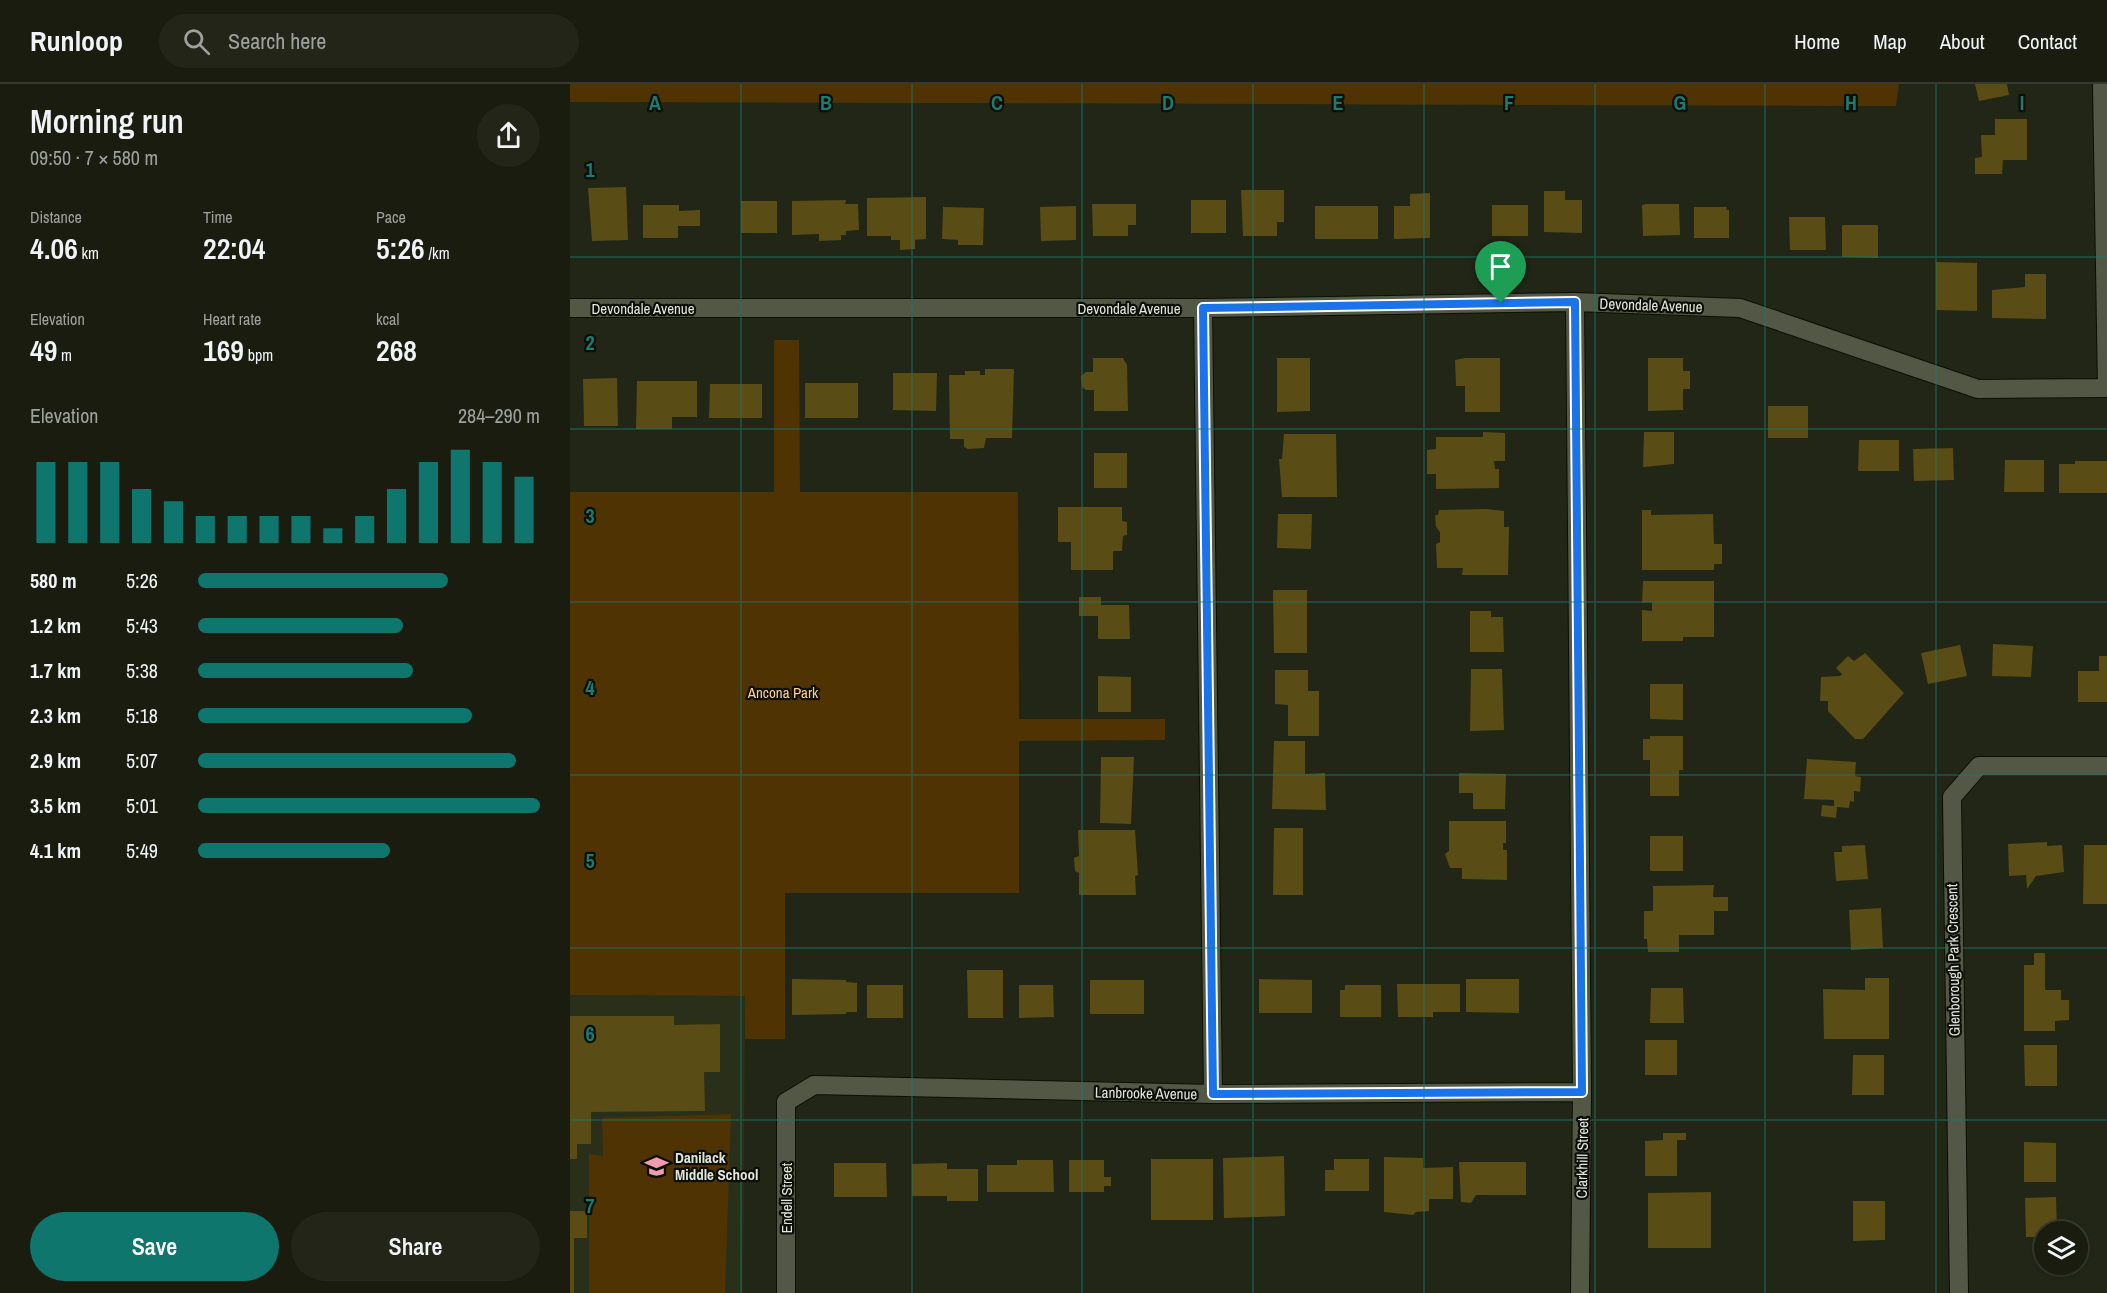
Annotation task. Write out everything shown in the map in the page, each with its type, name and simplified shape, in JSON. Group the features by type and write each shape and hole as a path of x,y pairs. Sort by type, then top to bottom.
{"street":[{"path":"2102,84 2107,388"},
{"name":"Devondale Avenue","path":"570,308 1203,308 1575,302 1740,308 1978,388 2107,388"},
{"name":"Clarkhill Street","path":"1575,302 1582,1092 1580,1293"},
{"path":"1203,308 1213,1094"},
{"name":"Glenborough Park Crescent","path":"1959,1293 1952,797 1979,766 2107,766"},
{"name":"Lanbrooke Avenue","path":"786,1102 814,1085 1213,1094 1582,1092"},
{"name":"Endell Street","path":"786,1102 786,1293"}],"shaded area":[{"name":"Danilack Middle School","path":"570,995 745,996 743,1293 570,1293"}],"green space":[{"path":"570,84 1899,84 1896,106 570,102"},
{"name":"Ancona Park","path":"774,340 799,340 800,492 1018,492 1019,719 1165,719 1165,740 1019,741 1019,893 785,893 785,1039 745,1039 745,996 570,995 570,492 774,492"},
{"path":"731,1114 725,1293 589,1293 589,1154 603,1156 602,1118"}],"building":[{"path":"1975,84 2007,84 2009,95 1979,101"},
{"path":"1995,119 2027,119 2027,160 2003,160 2002,174 1975,174 1975,158 1982,157 1981,135 1995,135"},
{"path":"626,187 628,240 592,241 588,188"},
{"path":"1241,190 1284,190 1284,222 1277,222 1277,236 1243,236"},
{"path":"1544,191 1565,191 1565,200 1582,200 1582,233 1544,232"},
{"path":"1430,193 1430,238 1394,239 1394,206 1410,206 1410,194"},
{"path":"926,197 926,239 915,240 915,249 900,250 900,240 891,240 891,236 867,236 867,198"},
{"path":"846,200 845,204 858,204 859,230 846,231 846,235 841,235 841,240 819,241 819,234 792,235 792,201"},
{"path":"1191,200 1226,200 1226,233 1191,233"},
{"path":"741,201 777,201 777,233 741,233"},
{"path":"1092,204 1136,204 1136,225 1128,225 1128,236 1093,236"},
{"path":"1679,204 1680,235 1643,236 1642,205"},
{"path":"643,205 679,205 679,211 700,210 700,226 678,226 678,238 643,238"},
{"path":"1492,205 1528,205 1528,236 1492,236"},
{"path":"1076,206 1076,240 1041,241 1040,207"},
{"path":"1315,206 1378,206 1378,239 1315,239"},
{"path":"943,207 984,208 983,245 958,245 958,240 942,239"},
{"path":"1694,207 1727,207 1726,210 1729,210 1729,238 1694,238"},
{"path":"1789,217 1825,217 1826,250 1790,250"},
{"path":"1842,225 1878,225 1878,258 1842,257"},
{"path":"1936,262 1977,263 1977,311 1936,310"},
{"path":"2025,274 2046,274 2046,319 1992,318 1992,290 2025,287"},
{"path":"1093,358 1123,358 1127,365 1128,411 1094,411 1094,390 1086,390 1082,387 1081,376 1086,372 1093,372"},
{"path":"1277,358 1310,358 1310,411 1277,412"},
{"path":"1500,358 1500,412 1465,412 1465,386 1456,386 1455,360"},
{"path":"1648,358 1683,358 1683,371 1690,371 1690,389 1683,389 1683,410 1648,411"},
{"path":"985,369 1014,369 1012,438 986,438 984,448 968,449 964,447 964,439 950,439 949,375 965,375 965,371 980,371 980,375 985,375"},
{"path":"893,373 937,373 936,411 893,410"},
{"path":"617,378 618,426 584,426 583,379"},
{"path":"637,381 697,381 697,417 672,417 672,429 636,429"},
{"path":"805,383 858,383 858,418 805,418"},
{"path":"710,384 762,384 762,418 709,418"},
{"path":"1768,406 1808,406 1808,438 1768,438"},
{"path":"1483,432 1505,433 1505,461 1494,461 1495,469 1499,469 1499,488 1436,489 1436,474 1427,474 1427,450 1436,449 1436,437 1483,437"},
{"path":"1644,432 1674,432 1674,464 1643,467"},
{"path":"1284,434 1336,434 1337,497 1282,497 1279,459 1282,459"},
{"path":"1859,440 1899,440 1899,471 1858,471"},
{"path":"1953,448 1954,480 1914,481 1913,449"},
{"path":"1094,453 1127,453 1127,488 1094,488"},
{"path":"2005,460 2044,460 2044,492 2004,492"},
{"path":"2075,461 2107,461 2107,493 2059,493 2059,464 2075,464"},
{"path":"1058,507 1122,507 1122,521 1127,522 1127,535 1123,536 1122,551 1113,551 1113,570 1071,570 1071,542 1058,542"},
{"path":"1439,510 1504,511 1504,527 1509,527 1508,575 1462,575 1463,568 1437,568 1436,544 1440,542 1440,532 1436,527 1435,515 1438,515"},
{"path":"1642,510 1651,510 1651,515 1713,514 1714,544 1722,544 1722,564 1714,564 1714,570 1642,570"},
{"path":"1278,514 1312,514 1311,549 1277,548"},
{"path":"1643,581 1714,581 1714,637 1683,637 1683,641 1642,641 1642,610 1652,611 1652,602 1642,603"},
{"path":"1273,590 1307,590 1307,653 1274,653"},
{"path":"1079,597 1101,597 1101,605 1129,605 1130,639 1098,639 1098,616 1079,616"},
{"path":"1470,611 1491,611 1491,617 1503,617 1504,652 1470,652"},
{"path":"1993,644 2033,646 2031,677 1992,676"},
{"path":"1960,645 1967,676 1928,684 1921,653"},
{"path":"1865,653 1904,693 1863,739 1855,739 1828,711 1828,701 1820,701 1821,677 1840,676 1842,674 1836,668 1848,656 1854,661"},
{"path":"2099,656 2107,656 2107,702 2078,702 2078,671 2099,671"},
{"path":"1471,669 1502,669 1504,730 1470,731"},
{"path":"1275,670 1308,670 1308,691 1319,691 1319,736 1288,736 1288,705 1275,704"},
{"path":"1098,676 1131,677 1131,712 1098,712"},
{"path":"1650,684 1683,684 1683,720 1650,719"},
{"path":"1650,736 1683,736 1683,770 1679,770 1679,796 1650,796 1650,760 1643,760 1643,739 1650,739"},
{"path":"1274,741 1305,741 1305,774 1325,773 1326,810 1272,809"},
{"path":"1101,757 1134,757 1131,824 1100,823"},
{"path":"1807,759 1856,762 1855,776 1861,777 1860,792 1854,791 1854,802 1850,801 1849,808 1837,807 1836,818 1821,816 1822,805 1834,806 1834,800 1804,799"},
{"path":"1459,773 1506,774 1505,809 1473,809 1473,793 1459,793"},
{"path":"1449,821 1506,821 1506,843 1503,843 1503,850 1507,850 1507,880 1462,879 1462,868 1450,868 1445,854 1449,851"},
{"path":"1274,828 1303,828 1303,895 1273,895"},
{"path":"1078,830 1135,830 1138,875 1135,876 1136,895 1079,895 1079,873 1075,871 1074,858 1079,856"},
{"path":"1650,836 1683,836 1683,871 1650,871"},
{"path":"2047,842 2047,846 2062,845 2064,872 2036,876 2027,889 2026,875 2009,876 2008,844"},
{"path":"1865,845 1868,879 1836,881 1834,852 1842,852 1842,846"},
{"path":"2084,845 2107,845 2107,904 2083,904"},
{"path":"1714,885 1713,897 1728,897 1728,911 1714,911 1714,935 1679,935 1679,952 1648,952 1647,939 1644,939 1644,911 1653,911 1653,886"},
{"path":"1881,908 1883,948 1851,950 1849,910"},
{"path":"2034,953 2045,953 2045,990 2061,990 2061,1000 2069,1000 2069,1020 2055,1021 2055,1031 2024,1031 2024,965 2034,965"},
{"path":"967,970 1003,970 1003,1018 968,1018"},
{"path":"1865,978 1889,978 1889,1039 1824,1039 1823,989 1865,990"},
{"path":"792,979 846,980 846,982 857,983 857,1012 792,1015"},
{"path":"1259,979 1312,980 1312,1013 1259,1013"},
{"path":"1466,979 1519,979 1519,1013 1466,1012"},
{"path":"1090,980 1144,980 1144,1014 1090,1014"},
{"path":"1397,984 1460,984 1460,1012 1433,1012 1433,1017 1398,1017"},
{"path":"867,985 903,985 903,1018 867,1018"},
{"path":"1019,985 1053,985 1054,1017 1019,1018"},
{"path":"1345,985 1381,985 1381,1017 1340,1017 1340,990 1345,990"},
{"path":"1651,988 1683,988 1684,1023 1650,1023"},
{"path":"570,1016 674,1016 674,1025 720,1024 720,1072 704,1072 705,1111 591,1112 591,1144 577,1144 577,1159 570,1159"},
{"path":"1645,1040 1677,1040 1677,1075 1645,1075"},
{"path":"2024,1045 2057,1045 2057,1086 2025,1086"},
{"path":"1853,1055 1884,1055 1884,1095 1852,1095"},
{"path":"1663,1133 1686,1133 1686,1140 1677,1140 1677,1176 1645,1176 1645,1141 1663,1140"},
{"path":"2024,1142 2056,1143 2056,1182 2024,1182"},
{"path":"1284,1156 1285,1216 1224,1218 1223,1158"},
{"path":"1384,1157 1423,1158 1423,1168 1453,1167 1453,1199 1429,1199 1429,1211 1416,1212 1413,1215 1384,1212"},
{"path":"1151,1159 1213,1159 1213,1220 1151,1220"},
{"path":"1334,1159 1369,1159 1369,1191 1325,1191 1325,1170 1334,1170"},
{"path":"1017,1160 1053,1160 1054,1192 987,1192 987,1165 1017,1165"},
{"path":"1069,1160 1104,1160 1104,1177 1111,1177 1111,1186 1104,1186 1104,1192 1069,1192"},
{"path":"1459,1162 1526,1162 1526,1195 1476,1195 1471,1203 1461,1202"},
{"path":"834,1163 886,1163 887,1197 834,1197"},
{"path":"947,1163 947,1169 978,1169 978,1201 947,1201 947,1196 912,1196 912,1164"},
{"path":"1711,1192 1711,1248 1648,1248 1648,1193"},
{"path":"2056,1197 2057,1221 2034,1221 2034,1237 2026,1237 2025,1198"},
{"path":"1853,1201 1885,1201 1885,1240 1853,1241"},
{"path":"570,1211 587,1211 587,1238 574,1238 574,1293 570,1293"}],"place":[{"name":"Danilack Middle School","path":"657,1166"}],"route":[{"path":"1575,302 1582,1092 1213,1094 1203,308 1501,303 1575,302"}]}
